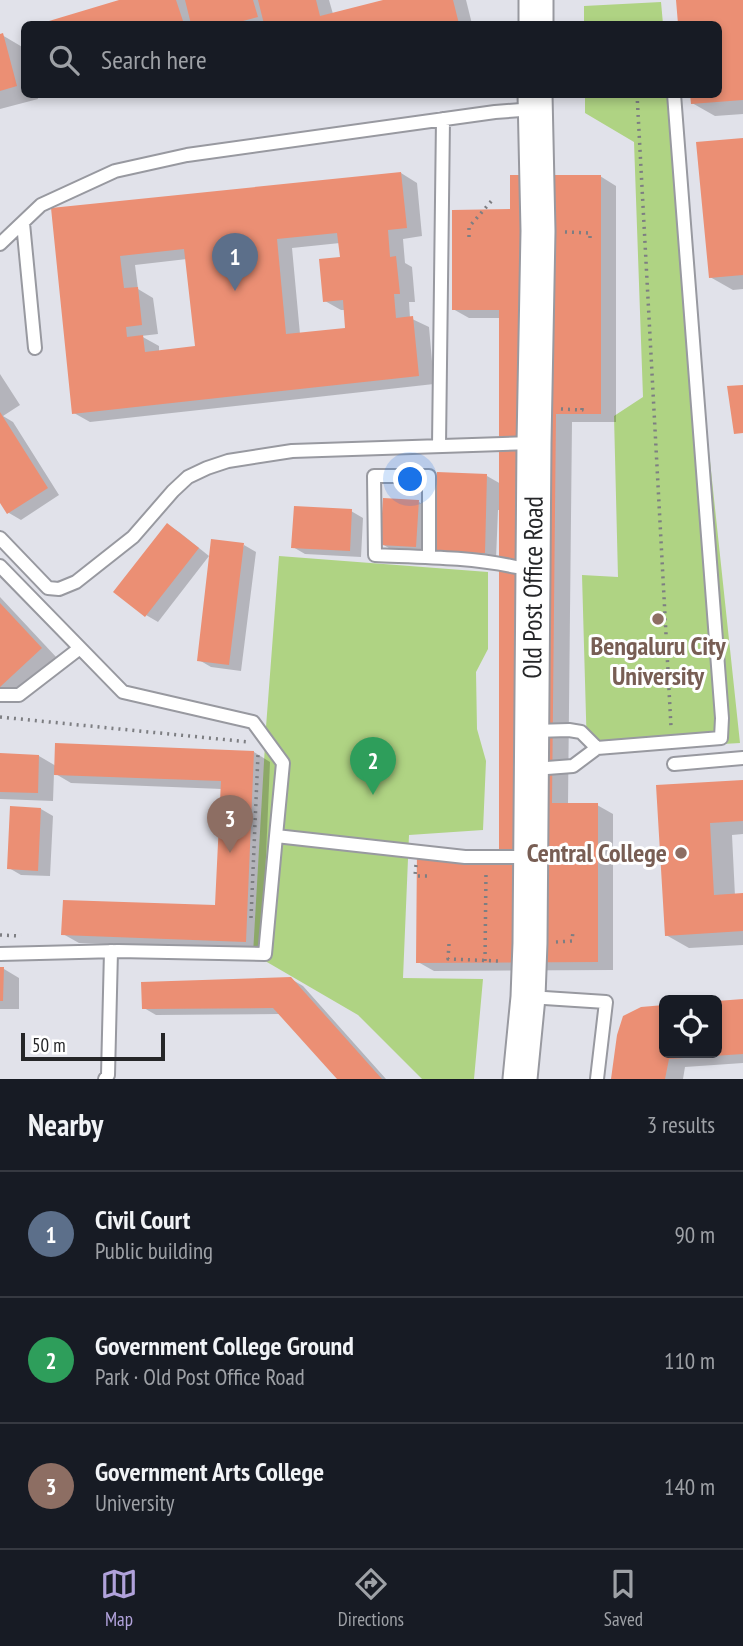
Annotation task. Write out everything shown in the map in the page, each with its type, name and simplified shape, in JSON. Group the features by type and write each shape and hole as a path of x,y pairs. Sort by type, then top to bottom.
{"street":[{"path":"517,0 517,21"},
{"path":"536,0 536,21"},
{"name":"Old Post Office Road","path":"502,1079 512,945 510,858 516,566 538,231 526,102"},
{"name":"Old Post Office Road","path":"520,1079 528,997 510,858 530,769 531,731 519,215 526,102"}],"lane":[{"path":"530,769 573,766 597,748 722,738 674,98"},
{"path":"0,244 41,205 115,171 187,155 443,119 526,102"},
{"path":"439,446 443,119"},
{"path":"23,223 35,348"},
{"path":"0,538 48,588 59,589 76,582 133,537 188,477 228,461 292,451 525,444"},
{"path":"429,557 429,476 374,476 375,555 429,557 516,566"},
{"path":"0,566 123,692 253,722 284,763 265,954 111,951 0,954"},
{"path":"0,695 19,695 80,648"},
{"path":"531,731 581,732 597,748"},
{"path":"674,764 743,758"},
{"path":"276,836 465,857 510,858"},
{"path":"105,1079 108,1074 111,951"},
{"path":"528,997 606,1002 597,1079"}],"path":[{"path":"636,98 671,743"},
{"path":"469,237 469,228 494,198"},
{"path":"538,231 590,233 590,241"},
{"path":"0,717 259,743 251,924"},
{"path":"485,961 510,858"},
{"path":"416,859 415,876 427,876"},
{"path":"1,935 27,936"},
{"path":"449,943 448,959 499,961"}],"green space":[{"path":"661,2 663,21 584,21 584,6"},
{"path":"585,98 671,98 740,743 587,752 582,575 618,577 614,416 643,397 634,142 585,113"},
{"path":"279,556 488,572 488,649 476,672 477,729 486,761 483,830 409,835 403,978 483,979 474,1079 422,1079 358,1015 253,954"}],"building":[{"path":"119,0 176,0 183,21 49,21"},
{"path":"185,0 253,0 258,17 243,21 190,21"},
{"path":"258,0 316,0 320,16 383,0 453,0 458,21 263,21"},
{"path":"676,0 743,0 743,100 691,104 690,98 722,98 722,21 678,21"},
{"path":"3,33 17,86 0,91 0,34"},
{"path":"743,138 743,275 709,278 696,142"},
{"path":"401,172 407,228 388,230 390,257 396,256 400,294 394,294 396,318 413,316 419,376 72,414 51,208","holes":["337,233 340,257 319,259 323,302 343,300 345,328 286,334 277,239","184,249 195,346 145,352 143,335 127,337 126,327 142,325 138,287 124,288 120,256"]},
{"path":"510,175 601,175 601,414 556,414 552,803 598,803 598,962 416,963 417,849 499,849 499,310 452,310 452,210 510,209"},
{"path":"743,385 743,433 734,434 727,386"},
{"path":"0,412 48,488 7,514 0,503"},
{"path":"437,472 487,474 485,553 435,552"},
{"path":"383,498 419,500 416,547 380,545"},
{"path":"294,506 352,509 350,551 291,548"},
{"path":"167,523 199,548 145,617 113,592"},
{"path":"211,539 244,543 229,665 197,661"},
{"path":"0,603 42,648 0,687"},
{"path":"55,743 254,751 246,942 61,935 63,900 215,905 221,781 54,775"},
{"path":"0,753 39,755 38,793 0,792"},
{"path":"743,780 743,821 710,823 714,895 743,893 743,931 665,936 656,785"},
{"path":"10,806 41,808 38,871 7,869"},
{"path":"0,967 4,967 3,1001 0,1001"},
{"path":"291,977 382,1079 337,1079 273,1008 142,1009 141,982"},
{"path":"743,999 743,1054 722,1055 722,1001"},
{"path":"659,1005 659,1058 684,1058 669,1059 665,1079 611,1079 617,1035 623,1016 641,1007"}],"place":[{"name":"Civil Court","path":"235,291"},
{"name":"Bengaluru City University","path":"658,619"},
{"name":"Government College Ground","path":"373,795"},
{"name":"Government Arts College","path":"230,853"},
{"name":"Central College","path":"681,853"}]}
